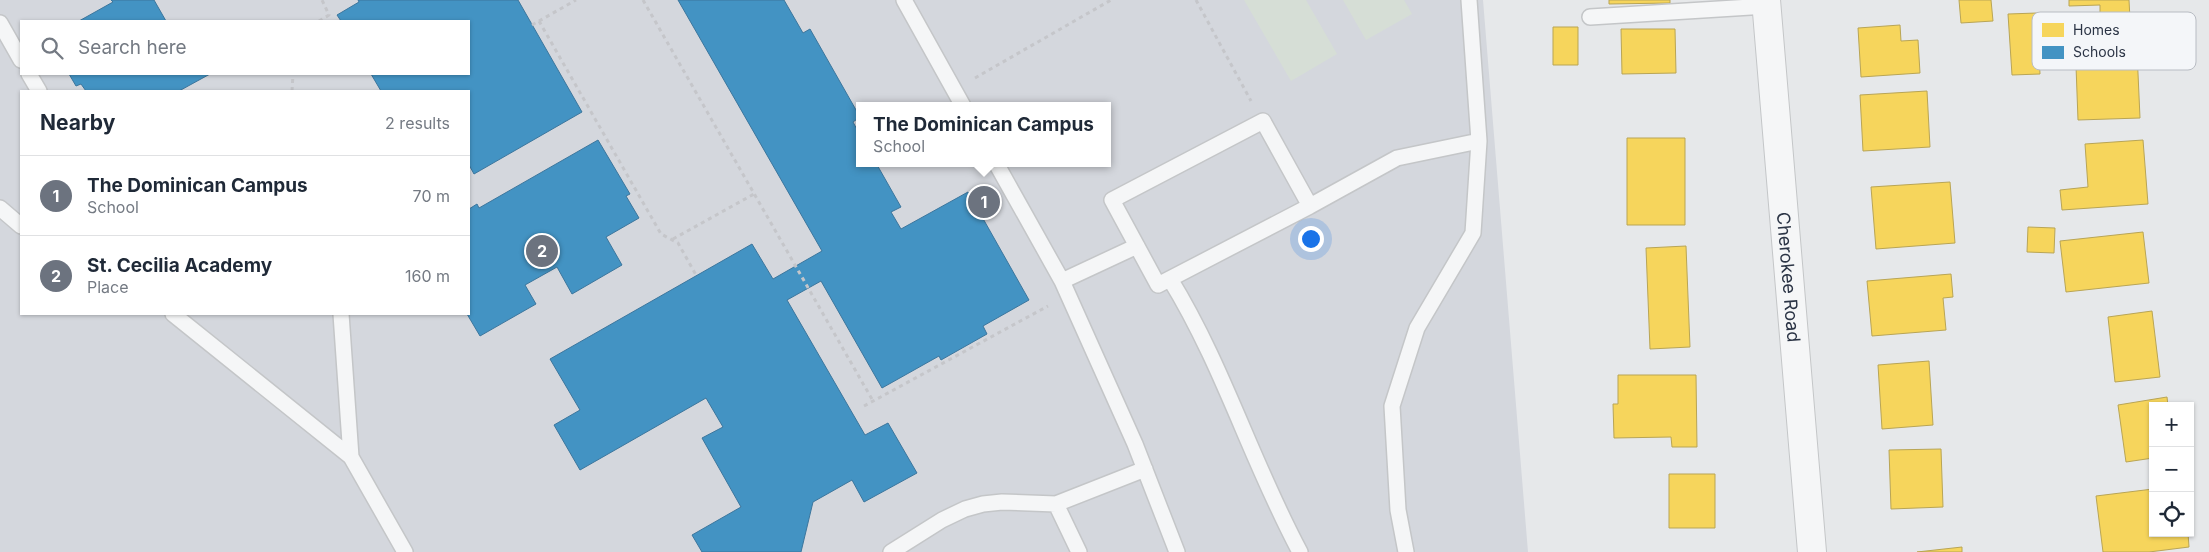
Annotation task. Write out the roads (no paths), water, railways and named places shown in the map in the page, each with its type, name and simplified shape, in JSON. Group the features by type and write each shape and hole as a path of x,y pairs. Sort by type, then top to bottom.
{"street":[{"name":"Cherokee Road","path":"1766,3 1812,552"}],"lane":[{"path":"904,0 961,102"},
{"path":"1406,552 1398,510 1392,406 1417,328 1473,233 1480,141 1469,0"},
{"path":"1590,17 1766,3"},
{"path":"0,23 20,58"},
{"path":"30,75 38,90"},
{"path":"1310,206 1263,122 1112,200 1158,285 1310,206 1397,158 1480,141"},
{"path":"998,167 1062,281 1145,469 1177,552"},
{"path":"0,208 20,225"},
{"path":"1062,281 1137,246"},
{"path":"1170,279 1192,314 1281,517 1300,552"},
{"path":"174,315 352,457 405,552"},
{"path":"341,315 352,457"},
{"path":"891,552 942,520 983,504 1018,502 1056,504 1145,469"},
{"path":"1056,504 1079,552"}],"place":[{"name":"The Dominican Campus","path":"984,202"},
{"name":"St. Cecilia Academy","path":"542,251"}]}
